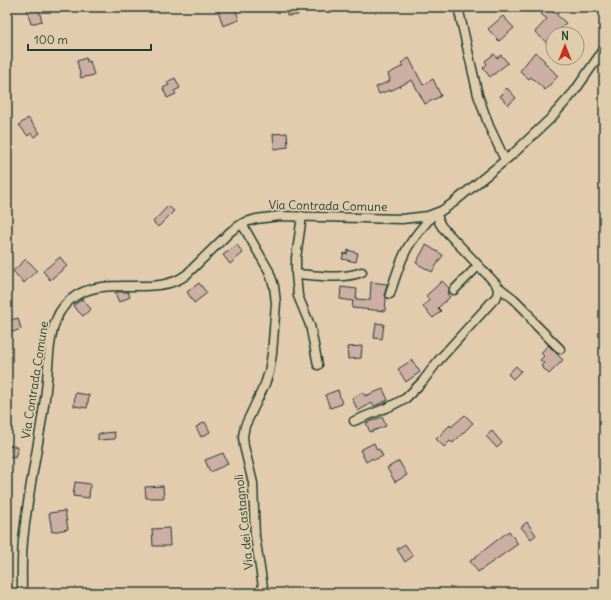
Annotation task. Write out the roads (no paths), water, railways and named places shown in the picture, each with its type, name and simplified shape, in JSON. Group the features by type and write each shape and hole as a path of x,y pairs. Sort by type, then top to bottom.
{"street":[{"path":"458,7 479,101 505,160"},
{"name":"Via Contrada Comune","path":"22,593 22,552 25,521 44,404 52,333 56,318 71,299 91,289 102,287 156,284 179,280 227,235 242,224 269,216 394,219 435,214 453,203 524,144 578,88 604,49"},
{"path":"390,294 408,247 435,214 442,227 478,266 497,286 519,303 535,325 560,349"},
{"path":"302,216 296,258 298,296 310,325 318,364"},
{"name":"Via dei Castagnoli","path":"242,224 269,271 274,286 276,303 269,372 264,387 245,426 243,436 253,483 255,536 264,593"},
{"path":"454,290 478,266"},
{"path":"296,274 340,277 350,276 362,272"},
{"path":"354,421 391,406 406,398 496,299 498,293 497,286"}]}
